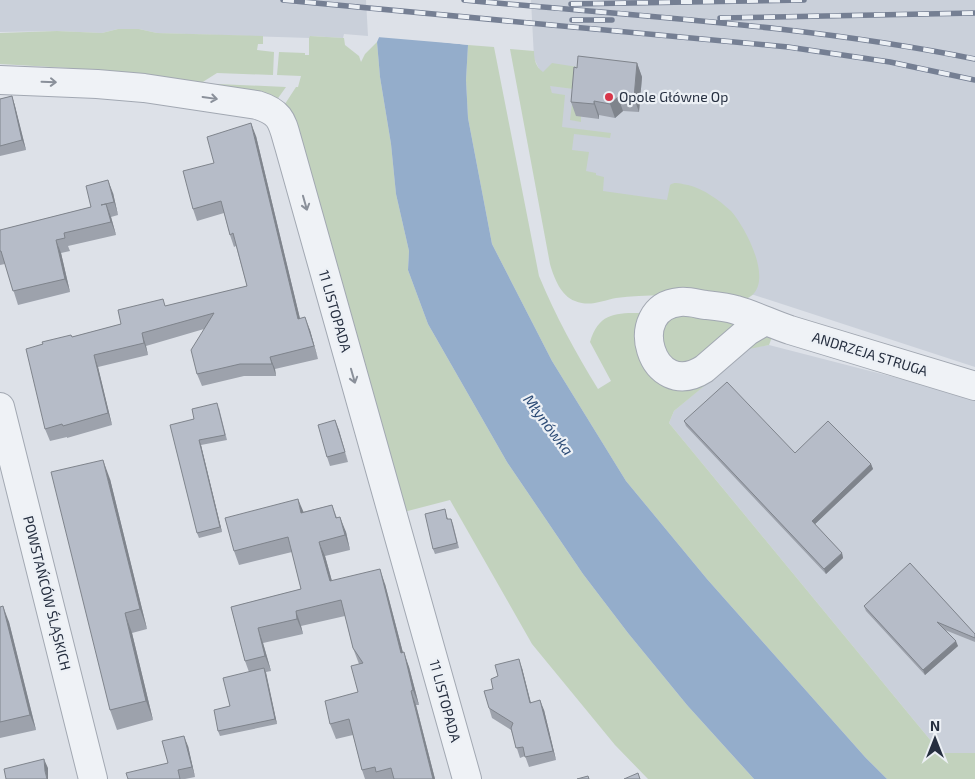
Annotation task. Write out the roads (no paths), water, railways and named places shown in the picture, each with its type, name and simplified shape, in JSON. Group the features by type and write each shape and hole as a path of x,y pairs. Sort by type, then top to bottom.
{"street":[{"name":"11 LISTOPADA","path":"0,80 144,88 257,105 271,109 278,115 289,146 467,779"},
{"name":"ANDRZEJA STRUGA","path":"765,321 975,386"},
{"name":"POWSTAŃCÓW ŚLĄSKICH","path":"0,407 93,779"}],"water":[{"name":"Młynówka","path":"380,35 468,45 466,80 468,118 492,244 552,361 626,481 707,579 865,757 887,779 754,779 687,705 583,574 507,462 428,324 408,270 409,251 396,194 391,144 380,77 377,42"}],"railway":[{"path":"283,0 788,47 890,62 975,80"},
{"path":"464,0 784,30 912,47 975,59"},
{"path":"571,4 804,0"},
{"path":"720,18 975,13"},
{"path":"572,20 612,20"}],"place":[{"name":"Opole Główne Op","path":"609,97"}]}
